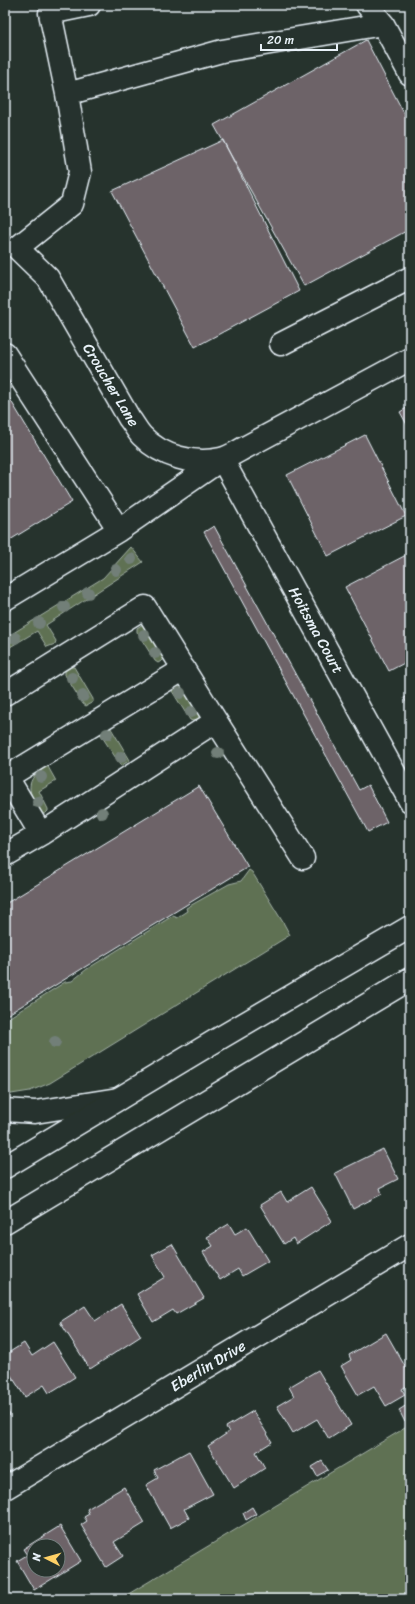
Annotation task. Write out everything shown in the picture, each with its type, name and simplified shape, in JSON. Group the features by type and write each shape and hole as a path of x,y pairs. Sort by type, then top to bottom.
{"main road":[{"path":"11,246 72,204 80,172 67,94 50,13 89,5"},
{"path":"366,5 383,24 410,74"},
{"path":"67,94 222,51 383,24"},
{"name":"Croucher Lane","path":"11,246 48,278 142,436 161,451 177,458 198,461 222,459 246,448 410,359"},
{"path":"281,344 410,278"},
{"path":"5,354 119,530"},
{"path":"5,599 119,530 222,459"},
{"name":"Hoitsma Court","path":"222,459 410,801"},
{"path":"5,694 145,607 303,858"},
{"path":"41,834 6,776 184,669"},
{"path":"5,855 41,834 216,721"},
{"path":"5,1167 226,1034 410,927"},
{"path":"5,1222 410,980"},
{"path":"5,1110 34,1112 118,1099"},
{"name":"Eberlin Drive","path":"5,1488 410,1245"}],"green space":[{"path":"131,547 143,562 46,625 56,641 55,644 47,647 37,631 5,650 5,638 103,578"},
{"path":"143,624 165,659 158,663 155,661 137,632 137,628"},
{"path":"71,667 74,667 93,699 93,702 86,706 83,704 65,675 65,671"},
{"path":"176,684 181,684 201,714 201,717 193,721 190,720 172,691 172,687"},
{"path":"109,725 130,760 121,766 99,732"},
{"path":"47,765 56,781 39,791 48,809 45,814 40,813 30,787 34,776"},
{"path":"249,870 252,872 290,935 50,1083 30,1091 5,1095 5,1020 65,982 72,981 87,969 174,915 176,918 187,911 186,908 229,884 241,881"},
{"path":"410,1425 410,1599 120,1599"}],"building":[{"path":"366,40 410,125 410,229 304,286 214,125"},
{"path":"223,140 299,291 195,347 112,191"},
{"path":"5,391 72,502 5,543"},
{"path":"410,406 410,430 400,412"},
{"path":"365,435 406,516 328,556 287,475"},
{"path":"214,526 359,790 368,785 387,822 368,832 204,532"},
{"path":"410,553 410,660 389,671 345,587"},
{"path":"410,695 410,709 404,698"},
{"path":"199,786 248,867 5,1016 5,904"},
{"path":"383,1149 398,1179 380,1188 382,1194 353,1209 335,1173"},
{"path":"311,1187 332,1221 296,1244 293,1238 284,1244 260,1205 281,1192 287,1202"},
{"path":"229,1224 235,1234 247,1227 268,1261 242,1276 238,1269 220,1280 203,1252 213,1246 207,1237"},
{"path":"172,1244 204,1298 176,1314 173,1310 153,1322 137,1294 165,1277 152,1255"},
{"path":"121,1304 141,1336 90,1369 60,1322 85,1306 95,1321"},
{"path":"386,1333 410,1375 410,1384 402,1389 405,1395 386,1406 374,1386 358,1395 341,1366 351,1360 349,1355"},
{"path":"53,1342 75,1377 49,1393 44,1385 25,1397 5,1366 5,1355 24,1343 32,1356"},
{"path":"318,1370 351,1425 329,1439 317,1419 293,1433 277,1406 294,1396 289,1387"},
{"path":"410,1403 410,1420 405,1422 399,1410"},
{"path":"5,1407 10,1415 5,1418"},
{"path":"253,1411 272,1442 256,1452 265,1468 234,1488 208,1446 229,1432 226,1427"},
{"path":"189,1451 213,1494 184,1509 189,1518 170,1528 146,1485 158,1478 154,1470"},
{"path":"322,1461 328,1470 317,1476 312,1467"},
{"path":"124,1487 145,1523 114,1542 123,1556 106,1567 81,1525 87,1521 84,1517 89,1514 87,1509"},
{"path":"252,1507 256,1514 246,1520 243,1513"},
{"path":"60,1526 81,1561 66,1570 66,1538 41,1538"},
{"path":"26,1556 26,1576 17,1561"},
{"path":"27,1578 53,1578 34,1590"}]}
